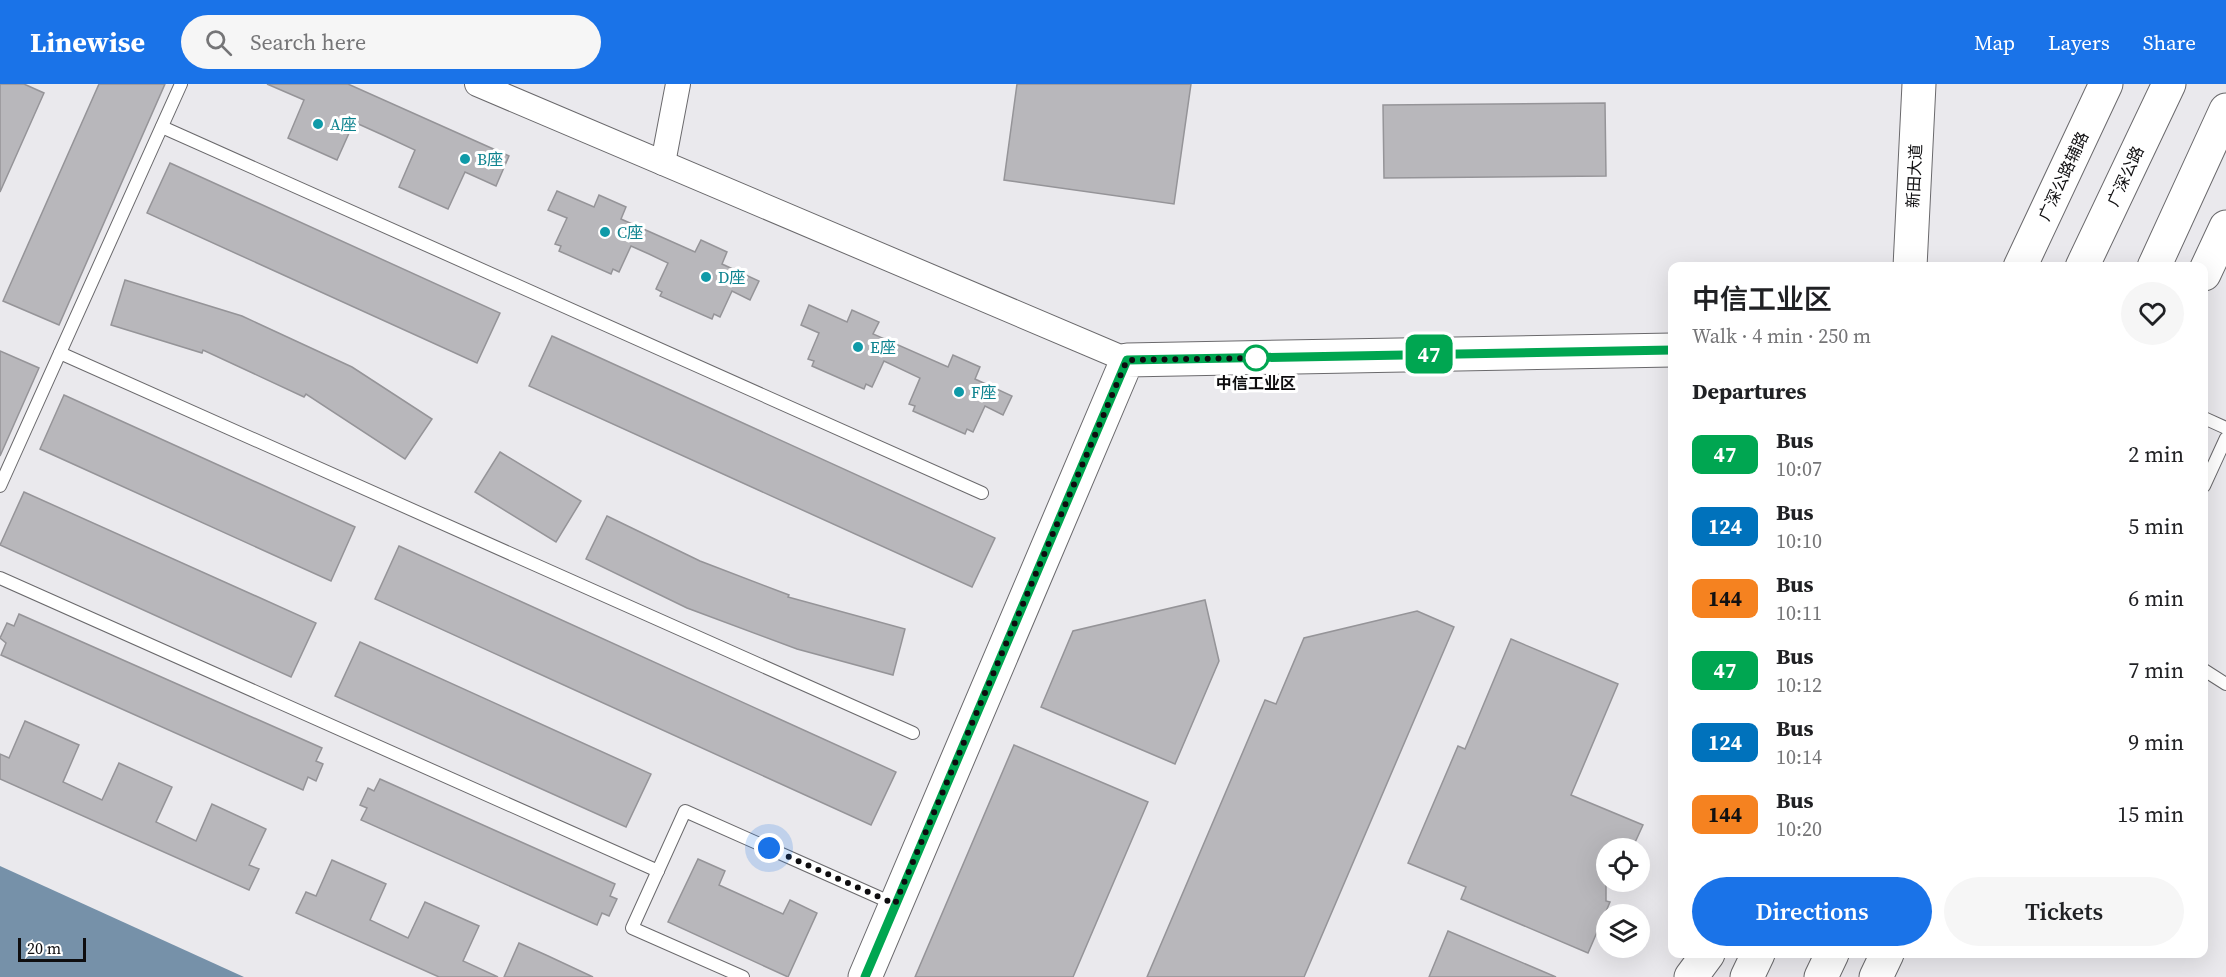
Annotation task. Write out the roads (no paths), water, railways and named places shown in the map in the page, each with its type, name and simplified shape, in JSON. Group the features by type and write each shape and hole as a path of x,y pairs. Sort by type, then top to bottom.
{"main road":[{"name":"新田大道","path":"1910,262 1918,84"},
{"name":"广深公路辅路","path":"2022,262 2106,84"},
{"name":"广深公路","path":"2084,262 2169,84"},
{"path":"2156,262 2226,110"},
{"path":"2208,265 2226,227"},
{"path":"865,977 1127,360 1668,350"},
{"path":"1684,977 1693,958"},
{"path":"1691,977 1705,958"},
{"path":"1747,977 1756,958"},
{"path":"1821,977 1830,958"},
{"path":"1876,977 1885,958"}],"street":[{"path":"477,84 1127,360"},
{"path":"663,163 678,84"}],"lane":[{"path":"0,486 181,84"},
{"path":"162,128 982,493"},
{"path":"60,353 914,733"},
{"path":"2208,420 2226,428"},
{"path":"2208,477 2226,438"},
{"path":"0,578 658,871"},
{"path":"2208,673 2226,684"},
{"path":"743,977 632,928 685,811 895,904"}],"water":[{"path":"0,866 244,977 0,977"}],"place":[{"name":"A座","path":"318,124"},
{"name":"B座","path":"465,159"},
{"name":"C座","path":"605,232"},
{"name":"D座","path":"706,277"},
{"name":"E座","path":"858,347"},
{"name":"中信工业区","path":"1256,358"},
{"name":"F座","path":"959,392"}]}
